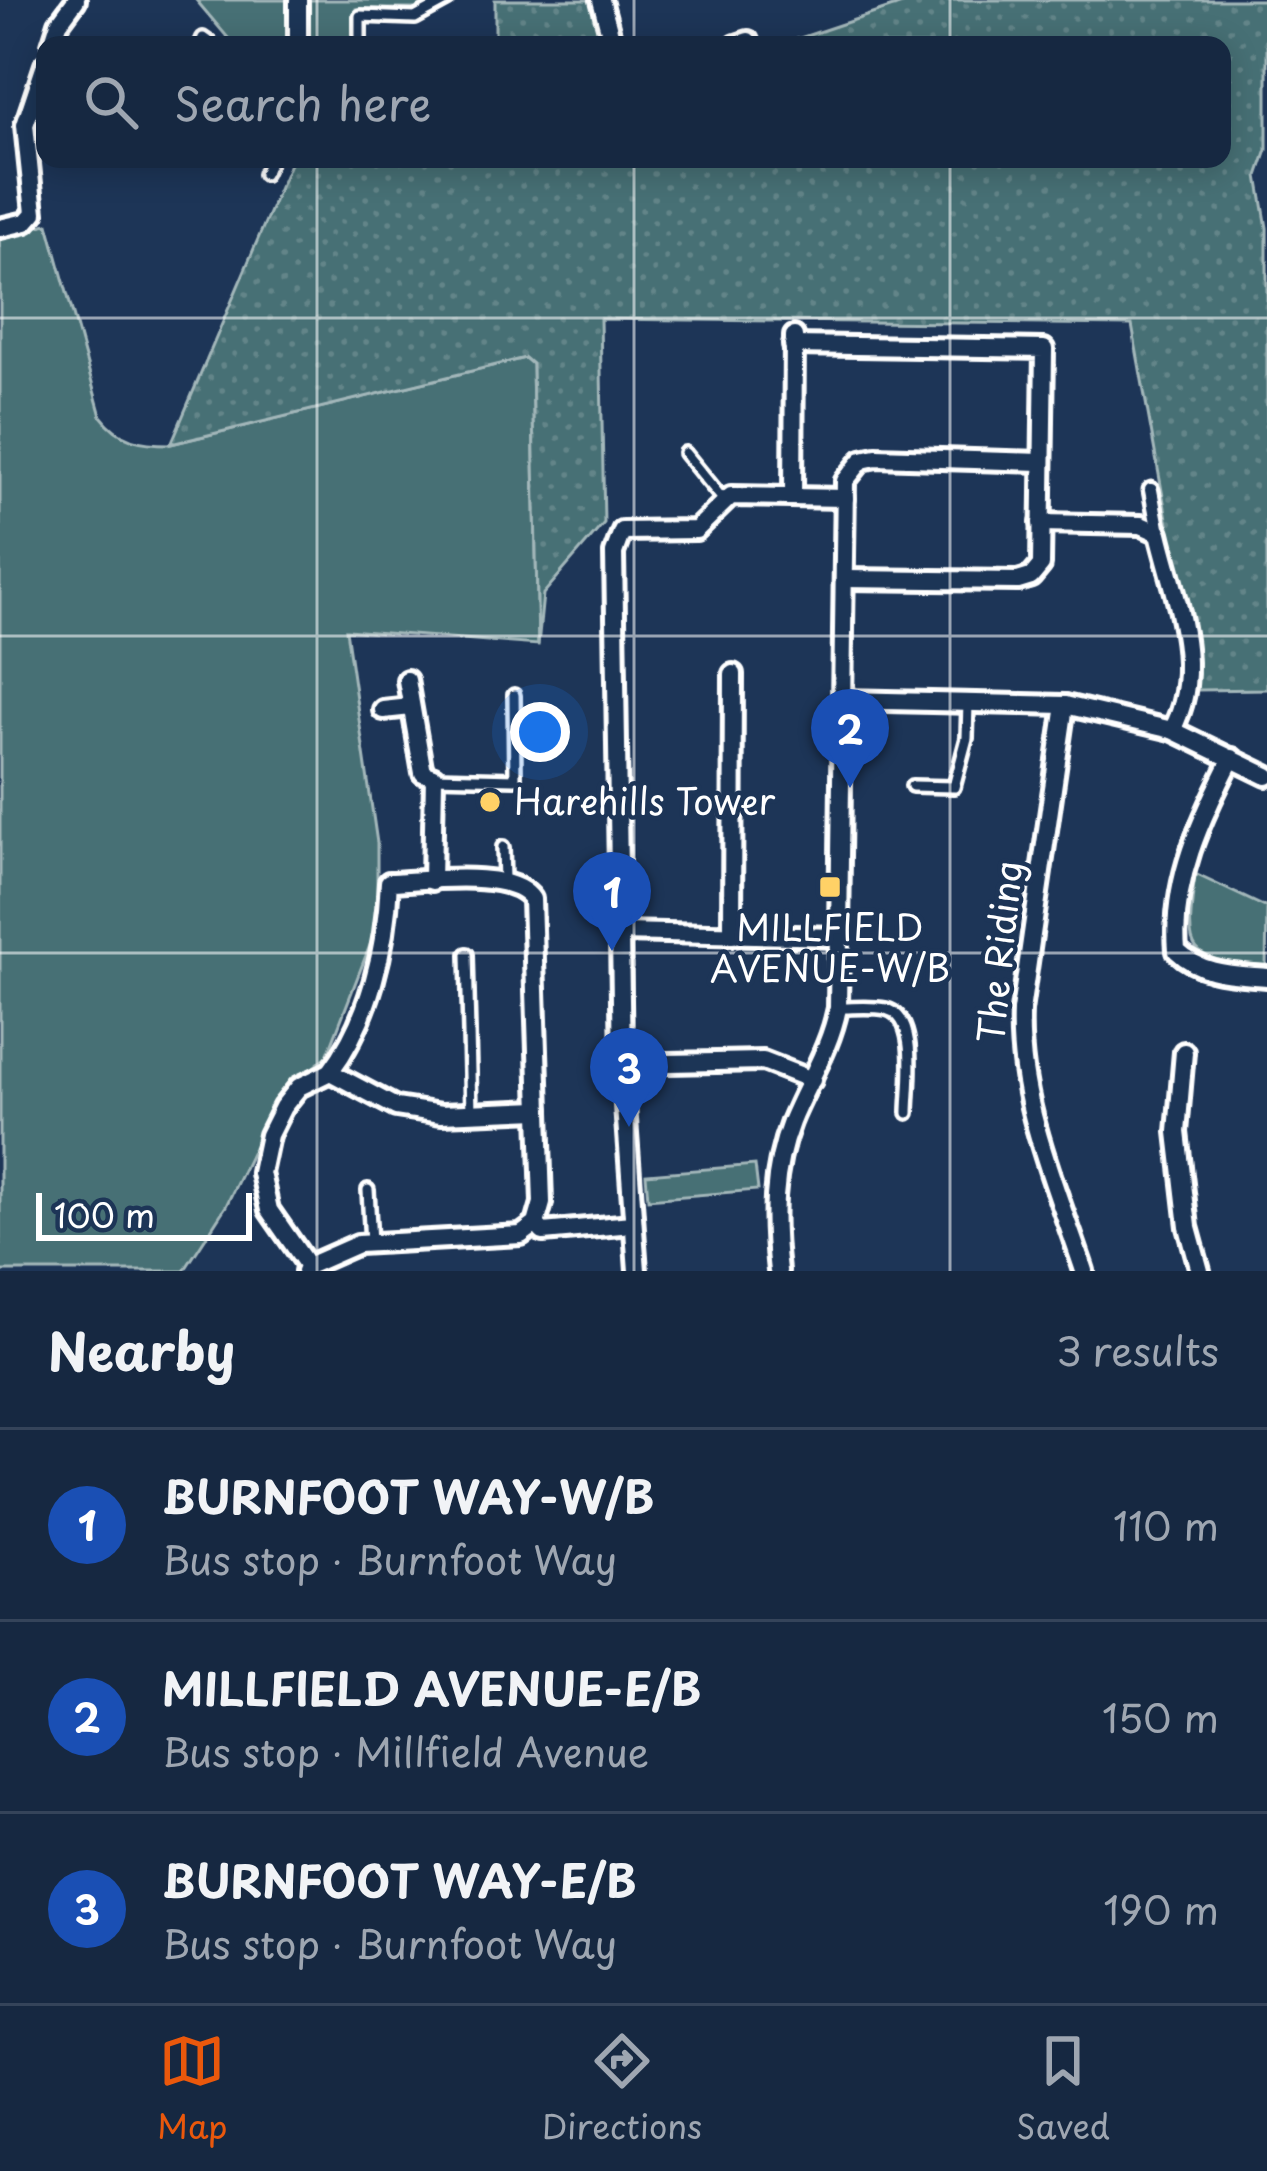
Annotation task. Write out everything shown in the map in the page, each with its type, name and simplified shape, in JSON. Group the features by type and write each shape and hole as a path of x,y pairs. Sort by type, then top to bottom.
{"street":[{"path":"55,36 76,0"},
{"path":"298,0 298,36"},
{"path":"601,0 611,36"},
{"path":"0,228 26,222 34,213 25,125 36,92"},
{"path":"793,497 794,339 1044,350 1041,565 1031,577 1018,581 844,579"},
{"path":"778,1271 774,1192 780,1153 838,1008 845,481 862,460 876,457 1041,461"},
{"path":"1151,490 1190,666 1186,699 1172,730"},
{"path":"637,1271 622,1064 614,553 622,531 696,530 731,496 845,498"},
{"path":"1041,523 1141,525 1159,533"},
{"path":"732,935 733,674"},
{"path":"407,680 423,772 434,777 432,881"},
{"path":"843,700 1065,705 1172,730 1267,776"},
{"name":"The Riding","path":"1065,705 1021,1011 1019,1054 1026,1093 1084,1271"},
{"path":"383,710 411,707"},
{"path":"1232,758 1182,873 1177,951 1190,963 1216,972 1267,977"},
{"path":"504,880 525,889 532,899 542,1203 536,1224 520,1235 358,1244 306,1268 268,1210 261,1173 269,1135 299,1087 330,1072 349,1047 369,995 387,923 389,882 432,881 504,880"},
{"path":"621,932 840,937"},
{"path":"1184,1052 1177,1132 1188,1227 1200,1271"},
{"path":"622,1064 763,1061 812,1080"},
{"path":"330,1072 396,1107 441,1114 539,1110"},
{"path":"536,1224 543,1232 632,1224"}],"lane":[{"path":"359,36 360,16 415,18 448,0"},
{"path":"264,174 267,168"},
{"path":"685,453 725,502"},
{"path":"434,777 515,779 514,695"},
{"path":"912,786 954,787 967,738 968,701"},
{"path":"502,847 504,880"},
{"path":"467,954 471,1112"},
{"path":"838,1008 890,1009 902,1018 909,1031 908,1113"},
{"path":"368,1190 371,1244"}],"green space":[{"path":"196,0 291,0 289,36 226,36"},
{"path":"305,0 435,0 423,9 356,9 354,36 307,36"},
{"path":"495,0 593,0 601,36 495,36"},
{"path":"914,0 1267,0 1267,150 1258,176 1267,228 1267,689 1198,690 1132,325 600,319 604,523 543,594 538,645 532,364 525,358 171,444 288,168 1231,168 1231,36 806,36"},
{"path":"48,224 101,416 132,439 171,444 525,358 532,364 538,645 346,630 377,843 377,927 327,1056 278,1097 226,1206 184,1271 0,1271 0,235"},
{"path":"1195,874 1267,908 1266,966 1219,960 1196,948 1191,922"},
{"path":"755,1165 758,1190 648,1199 646,1174"}],"place":[{"name":"MILLFIELD AVENUE-E/B","path":"850,788"},
{"name":"Harehills Tower","path":"490,802"},
{"name":"MILLFIELD AVENUE-W/B","path":"830,887"},
{"name":"BURNFOOT WAY-W/B","path":"612,951"},
{"name":"BURNFOOT WAY-E/B","path":"629,1127"}]}
